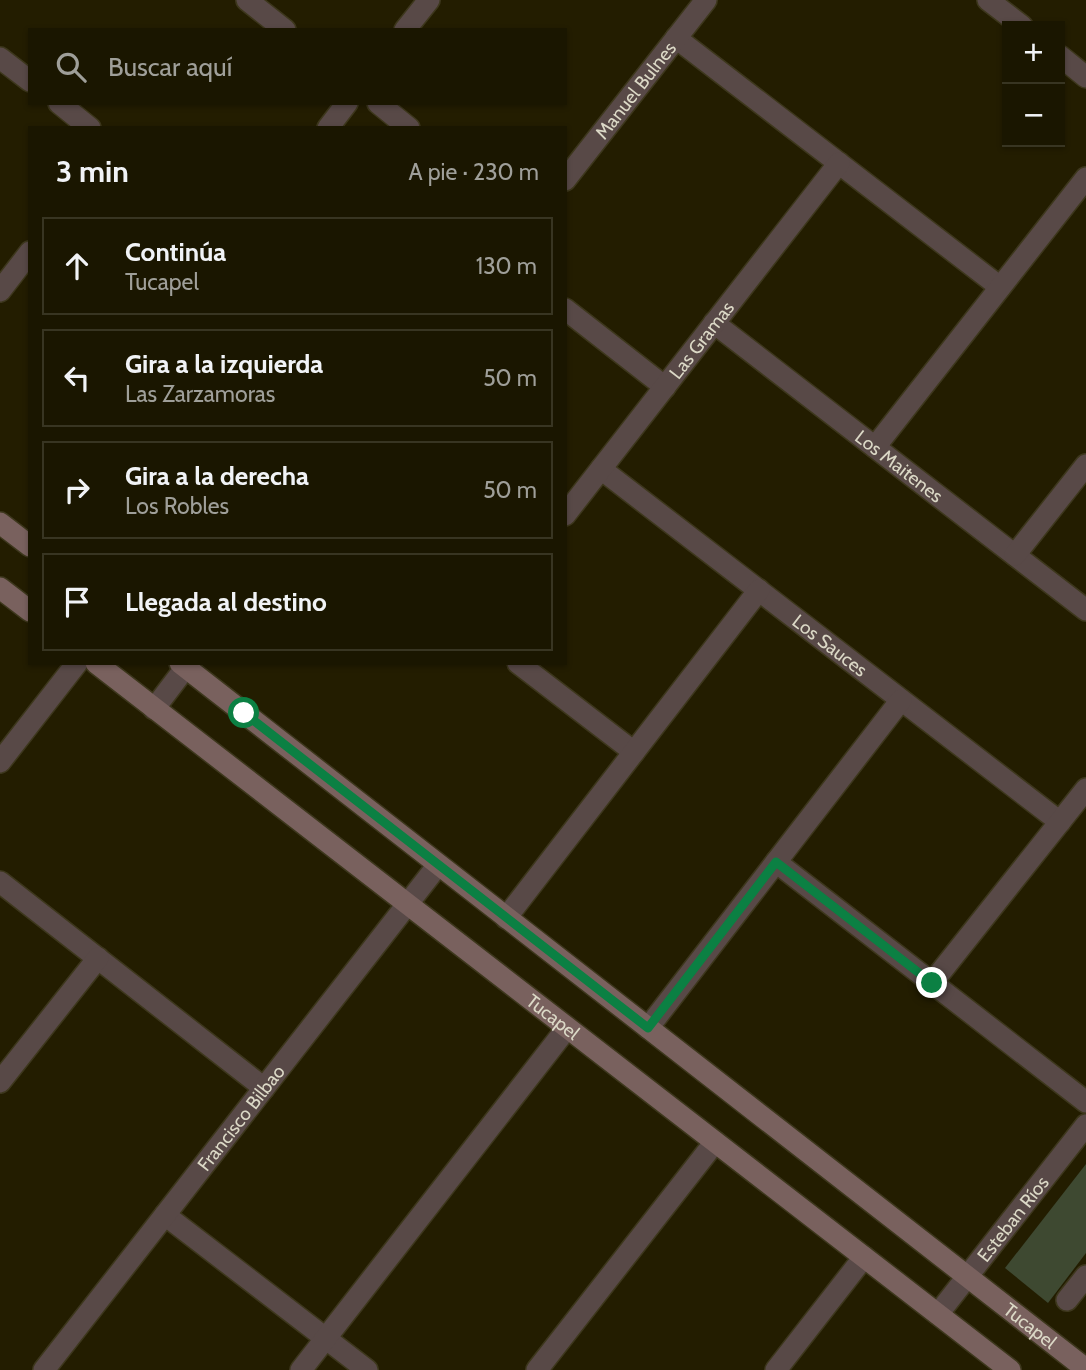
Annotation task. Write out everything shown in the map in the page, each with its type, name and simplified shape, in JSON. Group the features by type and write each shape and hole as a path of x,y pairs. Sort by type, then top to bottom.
{"main road":[{"path":"0,523 28,544"},
{"path":"0,588 28,609"},
{"name":"Tucapel","path":"99,665 1010,1370"},
{"name":"Tucapel","path":"185,665 1086,1369"}],"street":[{"path":"247,0 282,28"},
{"path":"407,28 429,0"},
{"name":"Manuel Bulnes","path":"567,177 706,0"},
{"path":"988,0 1015,21"},
{"path":"676,38 1000,287"},
{"path":"0,58 28,79"},
{"path":"1065,60 1086,77"},
{"path":"61,105 88,126"},
{"path":"330,126 345,105"},
{"path":"380,105 407,126"},
{"name":"Las Gramas","path":"567,512 839,163"},
{"path":"875,447 1086,178"},
{"path":"0,291 26,264"},
{"path":"567,311 665,387"},
{"name":"Los Maitenes","path":"714,323 1086,610"},
{"path":"1015,555 1086,465"},
{"name":"Los Sauces","path":"601,469 1060,822"},
{"path":"506,918 759,590"},
{"path":"0,762 75,665"},
{"path":"154,709 185,665"},
{"path":"521,665 634,752"},
{"path":"648,1028 901,700"},
{"path":"932,983 1086,789"},
{"path":"776,862 1086,1102"},
{"name":"Francisco Bilbao","path":"44,1370 438,865"},
{"path":"0,881 264,1088"},
{"path":"0,1082 98,958"},
{"path":"300,1370 567,1028"},
{"name":"Esteban Ríos","path":"938,1314 1084,1130"},
{"path":"537,1370 715,1142"},
{"path":"165,1215 367,1370"},
{"path":"776,1370 864,1257"},
{"path":"1067,1300 1086,1276"}],"green space":[{"path":"1086,1164 1086,1253 1048,1303 1005,1268"}],"route":[{"path":"244,713 648,1028 776,862 932,983"}]}
